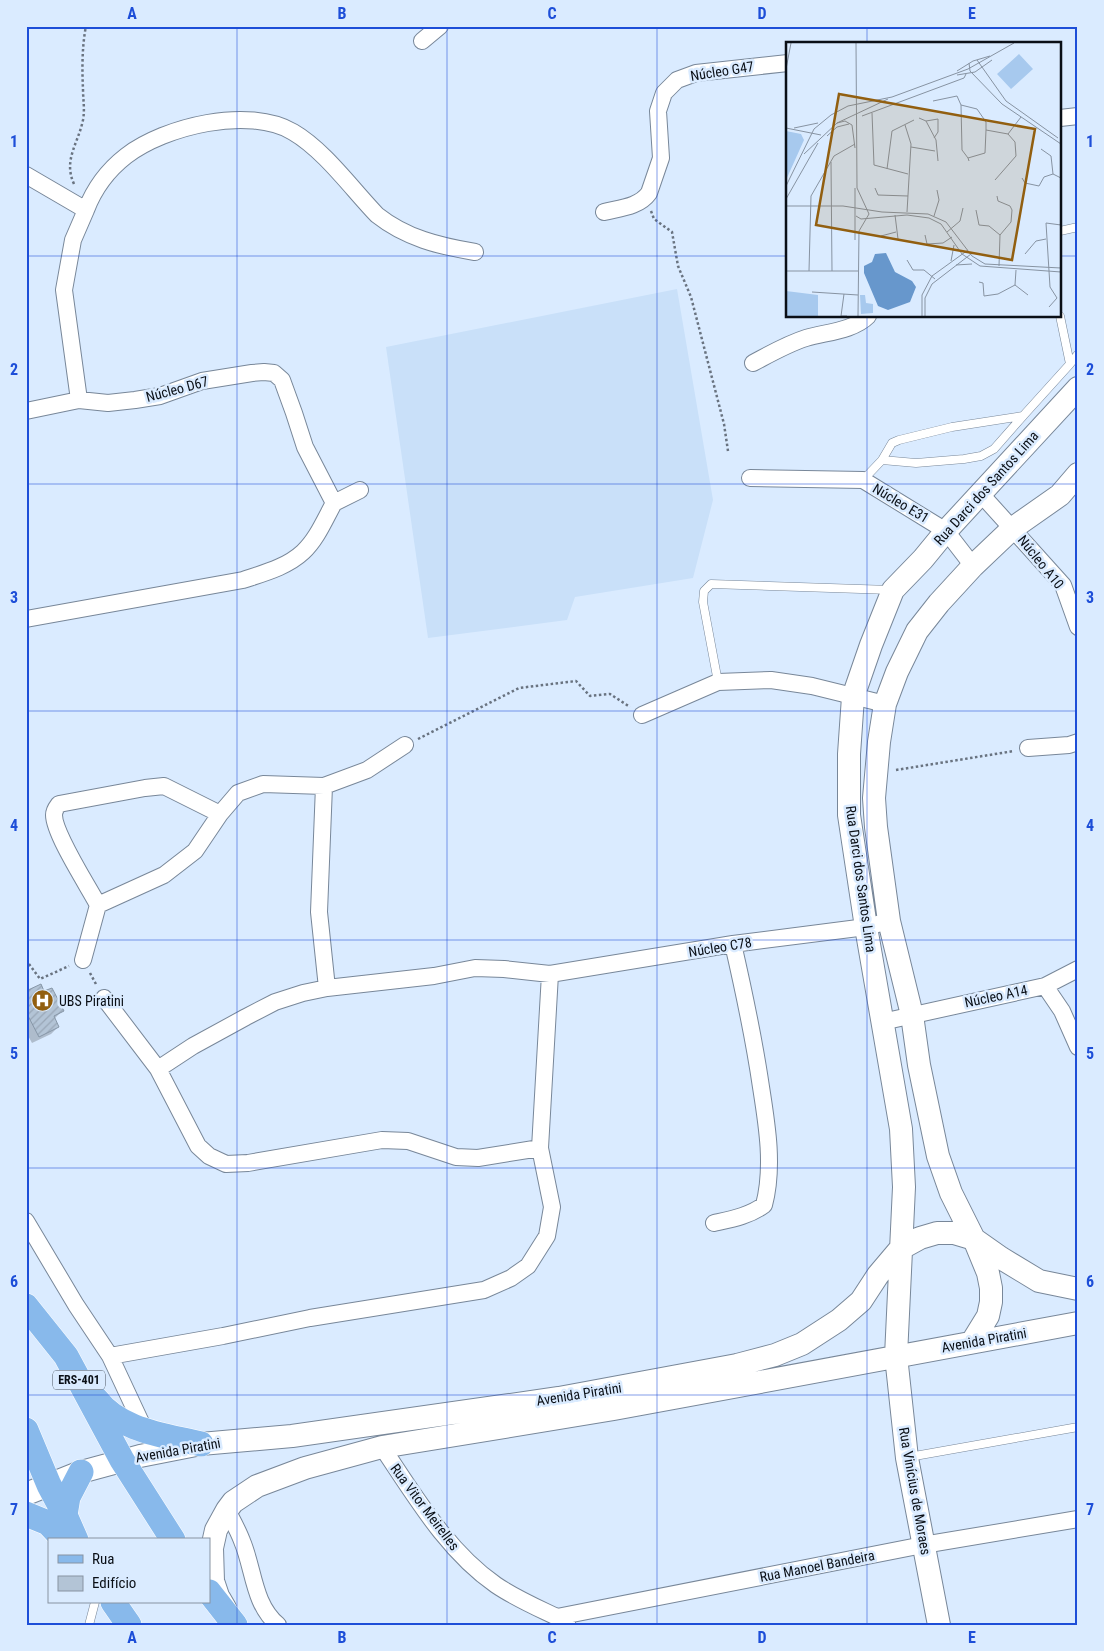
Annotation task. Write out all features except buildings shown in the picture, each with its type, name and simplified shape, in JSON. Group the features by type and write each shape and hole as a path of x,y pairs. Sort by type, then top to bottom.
{"main road":[{"name":"ERS-401","path":"26,1306 66,1356 122,1460 172,1538"},
{"path":"66,1356 97,1402 126,1424 146,1431 201,1444"},
{"path":"26,1430 38,1490 65,1515 75,1538"},
{"path":"65,1515 68,1497 81,1472"},
{"path":"26,1514 48,1523 62,1538"},
{"path":"210,1593 235,1625"},
{"path":"114,1604 129,1625"}],"street":[{"path":"422,41 440,26"},
{"name":"Núcleo G47","path":"646,198 654,180 660,158 658,111 664,94 677,80 696,73 786,63"},
{"path":"1062,118 1078,116"},
{"path":"79,400 72,337 64,290 73,240 91,197 104,178 126,156 158,138 184,129 224,122 254,120 275,124 314,146 377,215 388,224 426,241 475,252"},
{"path":"26,175 86,210"},
{"path":"604,212 635,204 646,198"},
{"path":"753,363 785,346 806,338 861,323 866,318"},
{"name":"Núcleo D67","path":"26,411 79,400 108,403 144,399 160,396 202,381 252,373 274,373 282,380 305,447 334,503"},
{"name":"Rua Darci dos Santos Lima","path":"896,1356 904,1186 901,1129 866,927 850,815 849,754 853,696 893,590 1078,388"},
{"name":"Rua Darci dos Santos Lima","path":"972,1342 988,1316 991,1288 988,1273 952,1193 938,1156 919,1064 912,1015 889,922 876,827 874,798 876,773 885,704 897,672 917,631 939,603 973,566 1013,528 1069,494 1078,474"},
{"name":"Núcleo E31","path":"750,478 863,480 946,530 973,566"},
{"path":"26,619 244,580 277,569 303,552 319,530 334,503 360,490"},
{"name":"Núcleo A10","path":"980,493 1063,584 1078,626"},
{"path":"642,714 718,682 771,680 812,686 885,704"},
{"path":"1028,748 1069,745 1078,742"},
{"path":"98,905 164,874 195,850 220,814 238,793 264,784 324,786 367,770 406,745"},
{"path":"83,960 98,905 63,839 54,817 55,809 59,804 164,786 220,814"},
{"path":"324,786 319,912 327,988"},
{"name":"Núcleo C78","path":"158,1069 193,1046 275,1002 327,988 434,976 475,968 550,974 733,944 866,927 889,922"},
{"path":"714,1223 738,1218 756,1211 764,1205 769,1187 767,1126 753,1034 733,944"},
{"name":"Núcleo A14","path":"882,1022 1045,986 1078,969"},
{"path":"110,1356 310,1318 484,1290 511,1278 528,1266 547,1236 552,1207 540,1148 550,974"},
{"path":"1045,986 1062,1011 1078,1047"},
{"path":"104,998 158,1069 198,1146 209,1156 226,1164 248,1164 382,1140 408,1141 456,1157 478,1158 540,1148"},
{"path":"26,1221 76,1305 110,1356 146,1431"},
{"name":"Avenida Piratini","path":"38,1490 81,1472 122,1460 201,1444 292,1436 559,1398 737,1365 775,1355 802,1344 839,1320 861,1301 878,1275 900,1249 920,1238 937,1233 954,1233 974,1239 1039,1281 1078,1289"},
{"name":"Avenida Piratini","path":"235,1625 218,1596 213,1581 212,1548 216,1530 233,1502 257,1486 305,1468 382,1448 614,1409 1078,1323"},
{"name":"Rua Vinícius de Moraes","path":"896,1356 907,1458 939,1625"},
{"path":"292,1436 305,1468"},
{"name":"Rua Vitor Meirelles","path":"382,1448 452,1545 494,1584 515,1597 573,1625"},
{"path":"227,1510 243,1542 253,1581 263,1605 278,1625"},
{"name":"Rua Manoel Bandeira","path":"557,1617 923,1545 1078,1519"}],"lane":[{"path":"1062,231 1078,227"},
{"path":"1060,318 1070,364"},
{"path":"882,460 916,464 964,460 981,456 994,449 1078,354"},
{"path":"863,480 882,460 892,443 907,437 1023,416"},
{"path":"718,682 703,602 704,592 711,584 893,590"},
{"path":"907,1458 1078,1427"},
{"path":"89,1625 94,1604"}],"path":[{"path":"86,26 83,53 83,118 70,160 69,174 86,210"},
{"path":"646,198 654,219 672,232 678,266 691,297 724,424 728,451"},
{"path":"406,745 519,688 576,681 590,696 610,694 642,714"},
{"path":"876,773 1028,748"},
{"path":"26,960 40,979 83,960 104,998"}],"shaded area":[{"path":"677,289 713,500 693,578 575,597 567,620 428,638 386,347"}],"place":[{"name":"UBS Piratini","path":"43,1001"}]}
